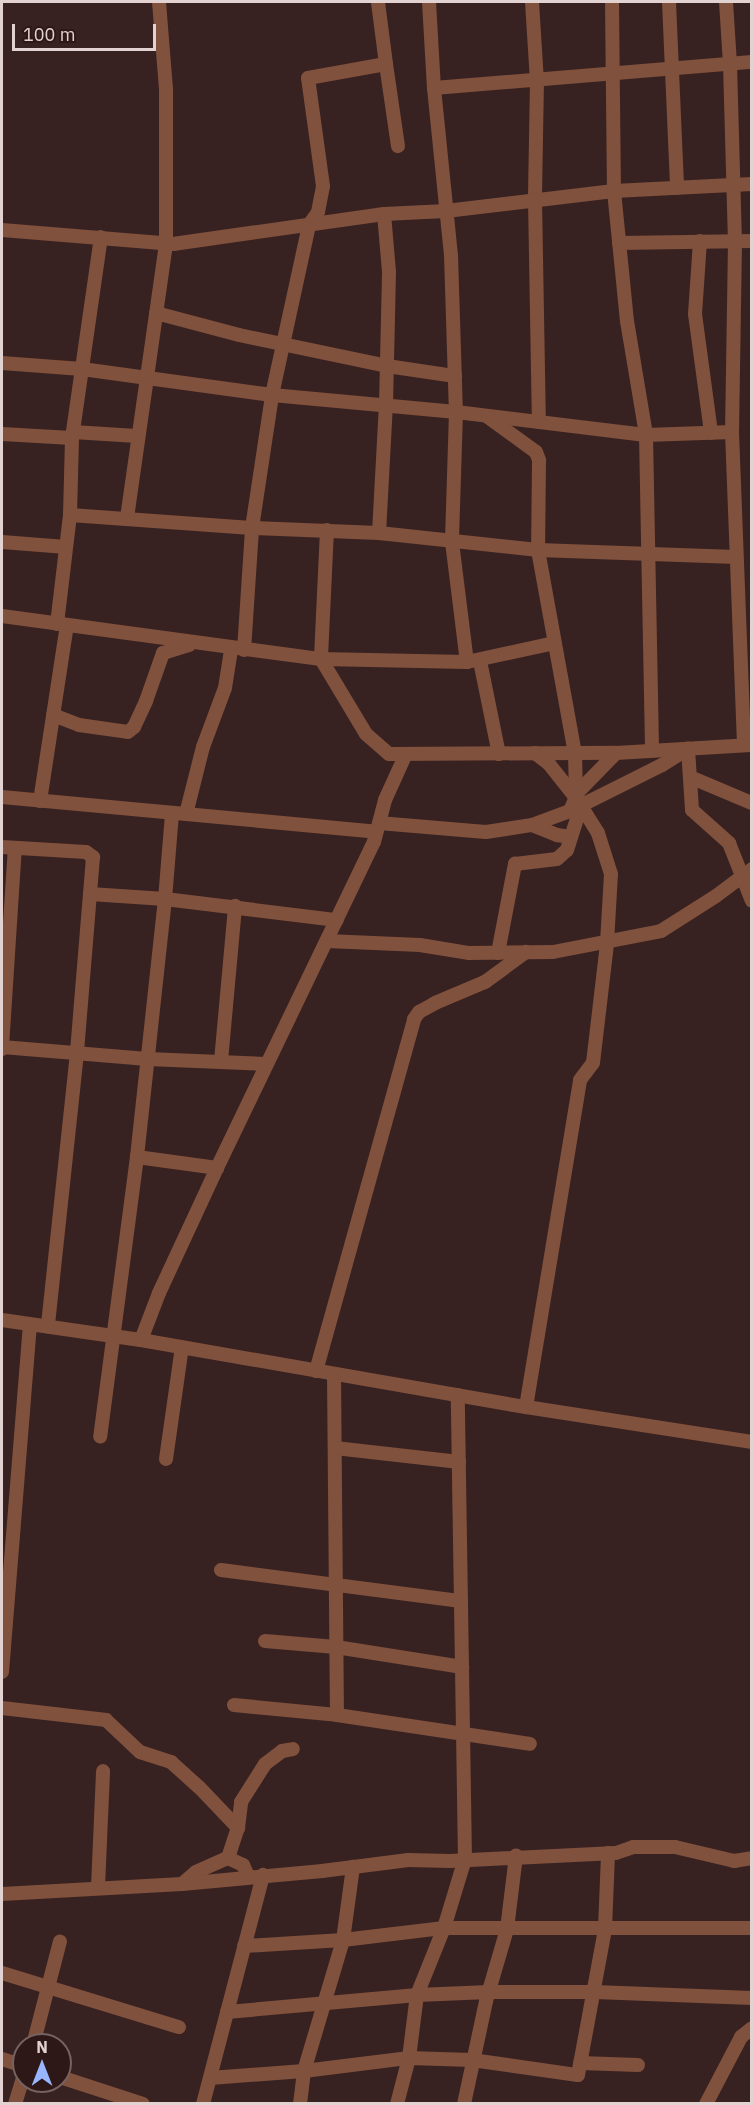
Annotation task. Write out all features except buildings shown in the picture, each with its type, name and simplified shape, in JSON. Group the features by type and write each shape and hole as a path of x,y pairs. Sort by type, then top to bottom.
{"street":[{"path":"127,518 166,243 166,89 159,2"},
{"path":"378,2 398,146"},
{"path":"429,2 434,88 446,211 455,376 452,542 474,662 499,754"},
{"path":"532,2 537,81 535,199 538,422"},
{"path":"612,2 614,191 627,321 646,435 652,751"},
{"path":"669,2 677,188"},
{"path":"327,530 321,659 366,734 389,754 405,756 438,752 616,753 748,745 736,557 732,432 735,242 726,2"},
{"path":"434,88 752,62"},
{"path":"186,814 203,747 238,649 252,528 272,394 309,225 318,212 323,186 308,78 386,64"},
{"path":"2,230 166,243 384,214 446,211 614,191 752,184"},
{"path":"379,533 386,405 389,272 384,214"},
{"path":"40,801 53,715 62,624 70,515 72,435 101,237"},
{"path":"700,241 694,314 711,433"},
{"path":"619,243 752,241"},
{"path":"156,313 239,335 387,366 455,376"},
{"path":"2,363 82,369 272,394 486,415 646,435 732,432"},
{"path":"486,415 536,452 539,460 538,550 575,753 576,805 567,850 557,859 515,864 498,953"},
{"path":"2,434 138,436"},
{"path":"70,515 252,528 379,533 538,550 736,557"},
{"path":"2,542 66,547"},
{"path":"2,616 193,644 321,659 474,662 554,643"},
{"path":"53,715 80,725 128,732 134,727 146,701 162,653 193,644"},
{"path":"688,749 692,810 729,843 746,873 752,901"},
{"path":"2,797 172,814 378,828 486,832 532,825 662,765 688,749"},
{"path":"526,1407 580,1080 593,1063 607,943 611,874 598,833 549,764 535,753"},
{"path":"576,805 616,753"},
{"path":"141,1340 159,1293 217,1168 337,920 378,828 385,800 405,756"},
{"path":"690,777 752,803"},
{"path":"100,1437 111,1336 137,1158 172,814"},
{"path":"532,825 557,835 571,837"},
{"path":"48,1326 77,1053 92,854 8,848 2,1047 77,1053 148,1059 266,1064"},
{"path":"327,941 420,945 469,953 553,952 661,931 746,873"},
{"path":"90,894 235,906 337,920"},
{"path":"221,1061 235,906"},
{"path":"316,1371 414,1019 419,1012 435,1003 485,982 526,952"},
{"path":"137,1158 217,1168"},
{"path":"2,1320 141,1340 526,1407 752,1442"},
{"path":"2,1672 30,1324"},
{"path":"166,1460 182,1347"},
{"path":"334,1374 337,1715"},
{"path":"398,2103 410,2058 417,1995 444,1928 465,1859 458,1395"},
{"path":"335,1448 459,1462"},
{"path":"221,1570 336,1587 461,1601"},
{"path":"266,1641 336,1647 462,1667"},
{"path":"234,1705 337,1715 530,1744"},
{"path":"2,1708 106,1720 140,1752 171,1762 199,1787 238,1828"},
{"path":"182,1884 196,1872 228,1858 238,1828 241,1802 265,1764 282,1751 293,1749"},
{"path":"98,1887 103,1771"},
{"path":"2,1894 182,1884 408,1860 608,1853 633,1847 675,1847 734,1861 752,1858"},
{"path":"210,2078 304,2072 410,2058 472,2060 578,2075 605,1929 608,1853"},
{"path":"464,2103 472,2060 507,1929 516,1856"},
{"path":"228,1858 243,1865 248,1876"},
{"path":"300,2103 304,2072 343,1940 353,1867"},
{"path":"203,2103 263,1875"},
{"path":"244,1946 343,1940 444,1928 752,1928"},
{"path":"36,2033 60,1941"},
{"path":"2,1973 178,2027"},
{"path":"227,2012 417,1995 489,1992 595,1992 752,1998"},
{"path":"706,2103 741,2037 752,2028"},
{"path":"580,2063 638,2065"},
{"path":"72,2081 143,2103"}]}
